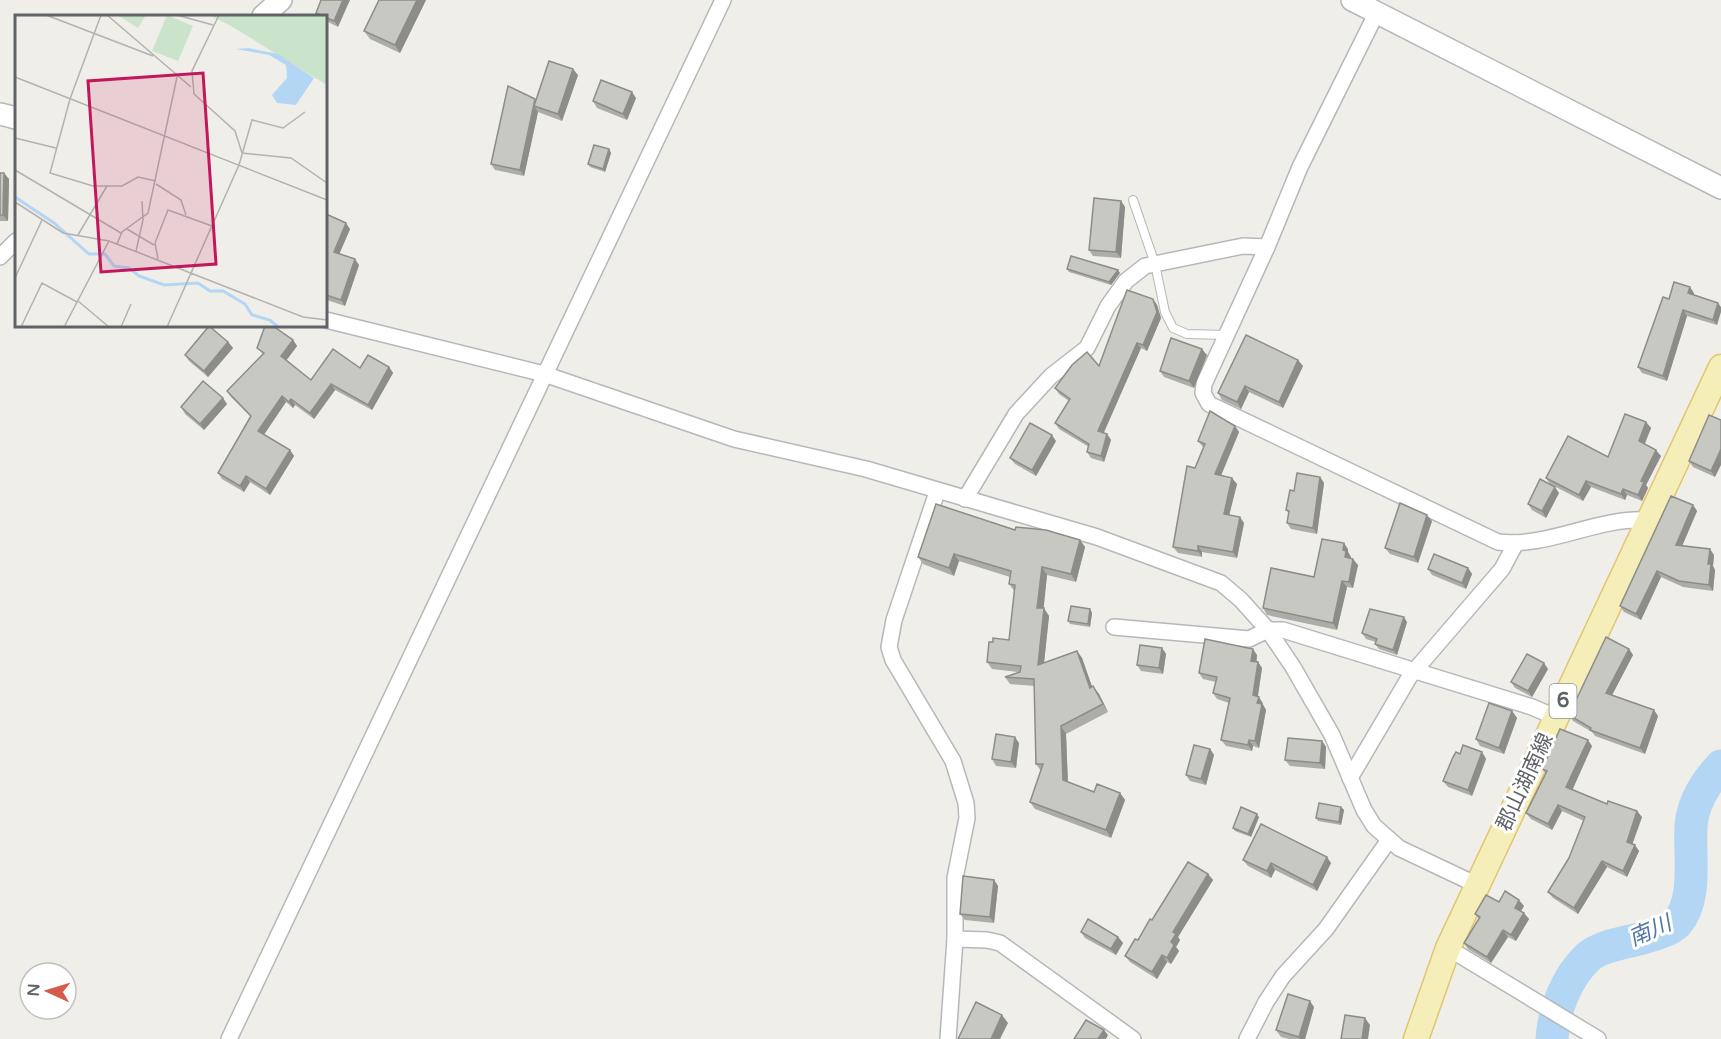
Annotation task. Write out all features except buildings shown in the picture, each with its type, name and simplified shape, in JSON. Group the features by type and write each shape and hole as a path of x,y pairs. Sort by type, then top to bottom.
{"main road":[{"name":"郡山湖南線","path":"1416,1039 1448,948 1721,367"}],"street":[{"path":"264,15 281,0"},
{"path":"229,1039 723,0"},
{"path":"1352,0 1721,188"},
{"path":"1377,12 1300,166 1267,247 1204,384 1203,393 1209,404 1498,542 1516,543 1616,520 1648,520"},
{"path":"0,114 15,118"},
{"path":"0,257 15,242"},
{"path":"964,499 1016,414 1051,376 1087,348 1118,289 1145,266 1243,246 1267,247"},
{"path":"327,320 544,374 734,438 866,469 937,492 1097,537 1221,583 1241,600 1268,630 1332,735 1369,818 1399,848 1477,885"},
{"path":"937,492 894,620 889,647 893,660 953,761 962,784 967,818 955,878 955,939 948,1039"},
{"path":"1350,778 1415,670 1502,568 1516,543"},
{"path":"1114,627 1249,639 1268,630 1283,630 1532,707 1555,717"},
{"path":"1247,1039 1266,1002 1283,976 1326,929 1389,840"},
{"path":"955,939 1000,943 1133,1039"},
{"path":"1448,948 1598,1039"}],"lane":[{"path":"1132,200 1155,264 1163,305 1173,328 1187,334 1227,335"}],"waterway":[{"name":"南川","path":"1552,1039 1555,1017 1562,995 1573,975 1588,957 1605,948 1664,931 1674,926 1684,913 1690,889 1691,826 1694,809 1701,793 1721,766"}]}
